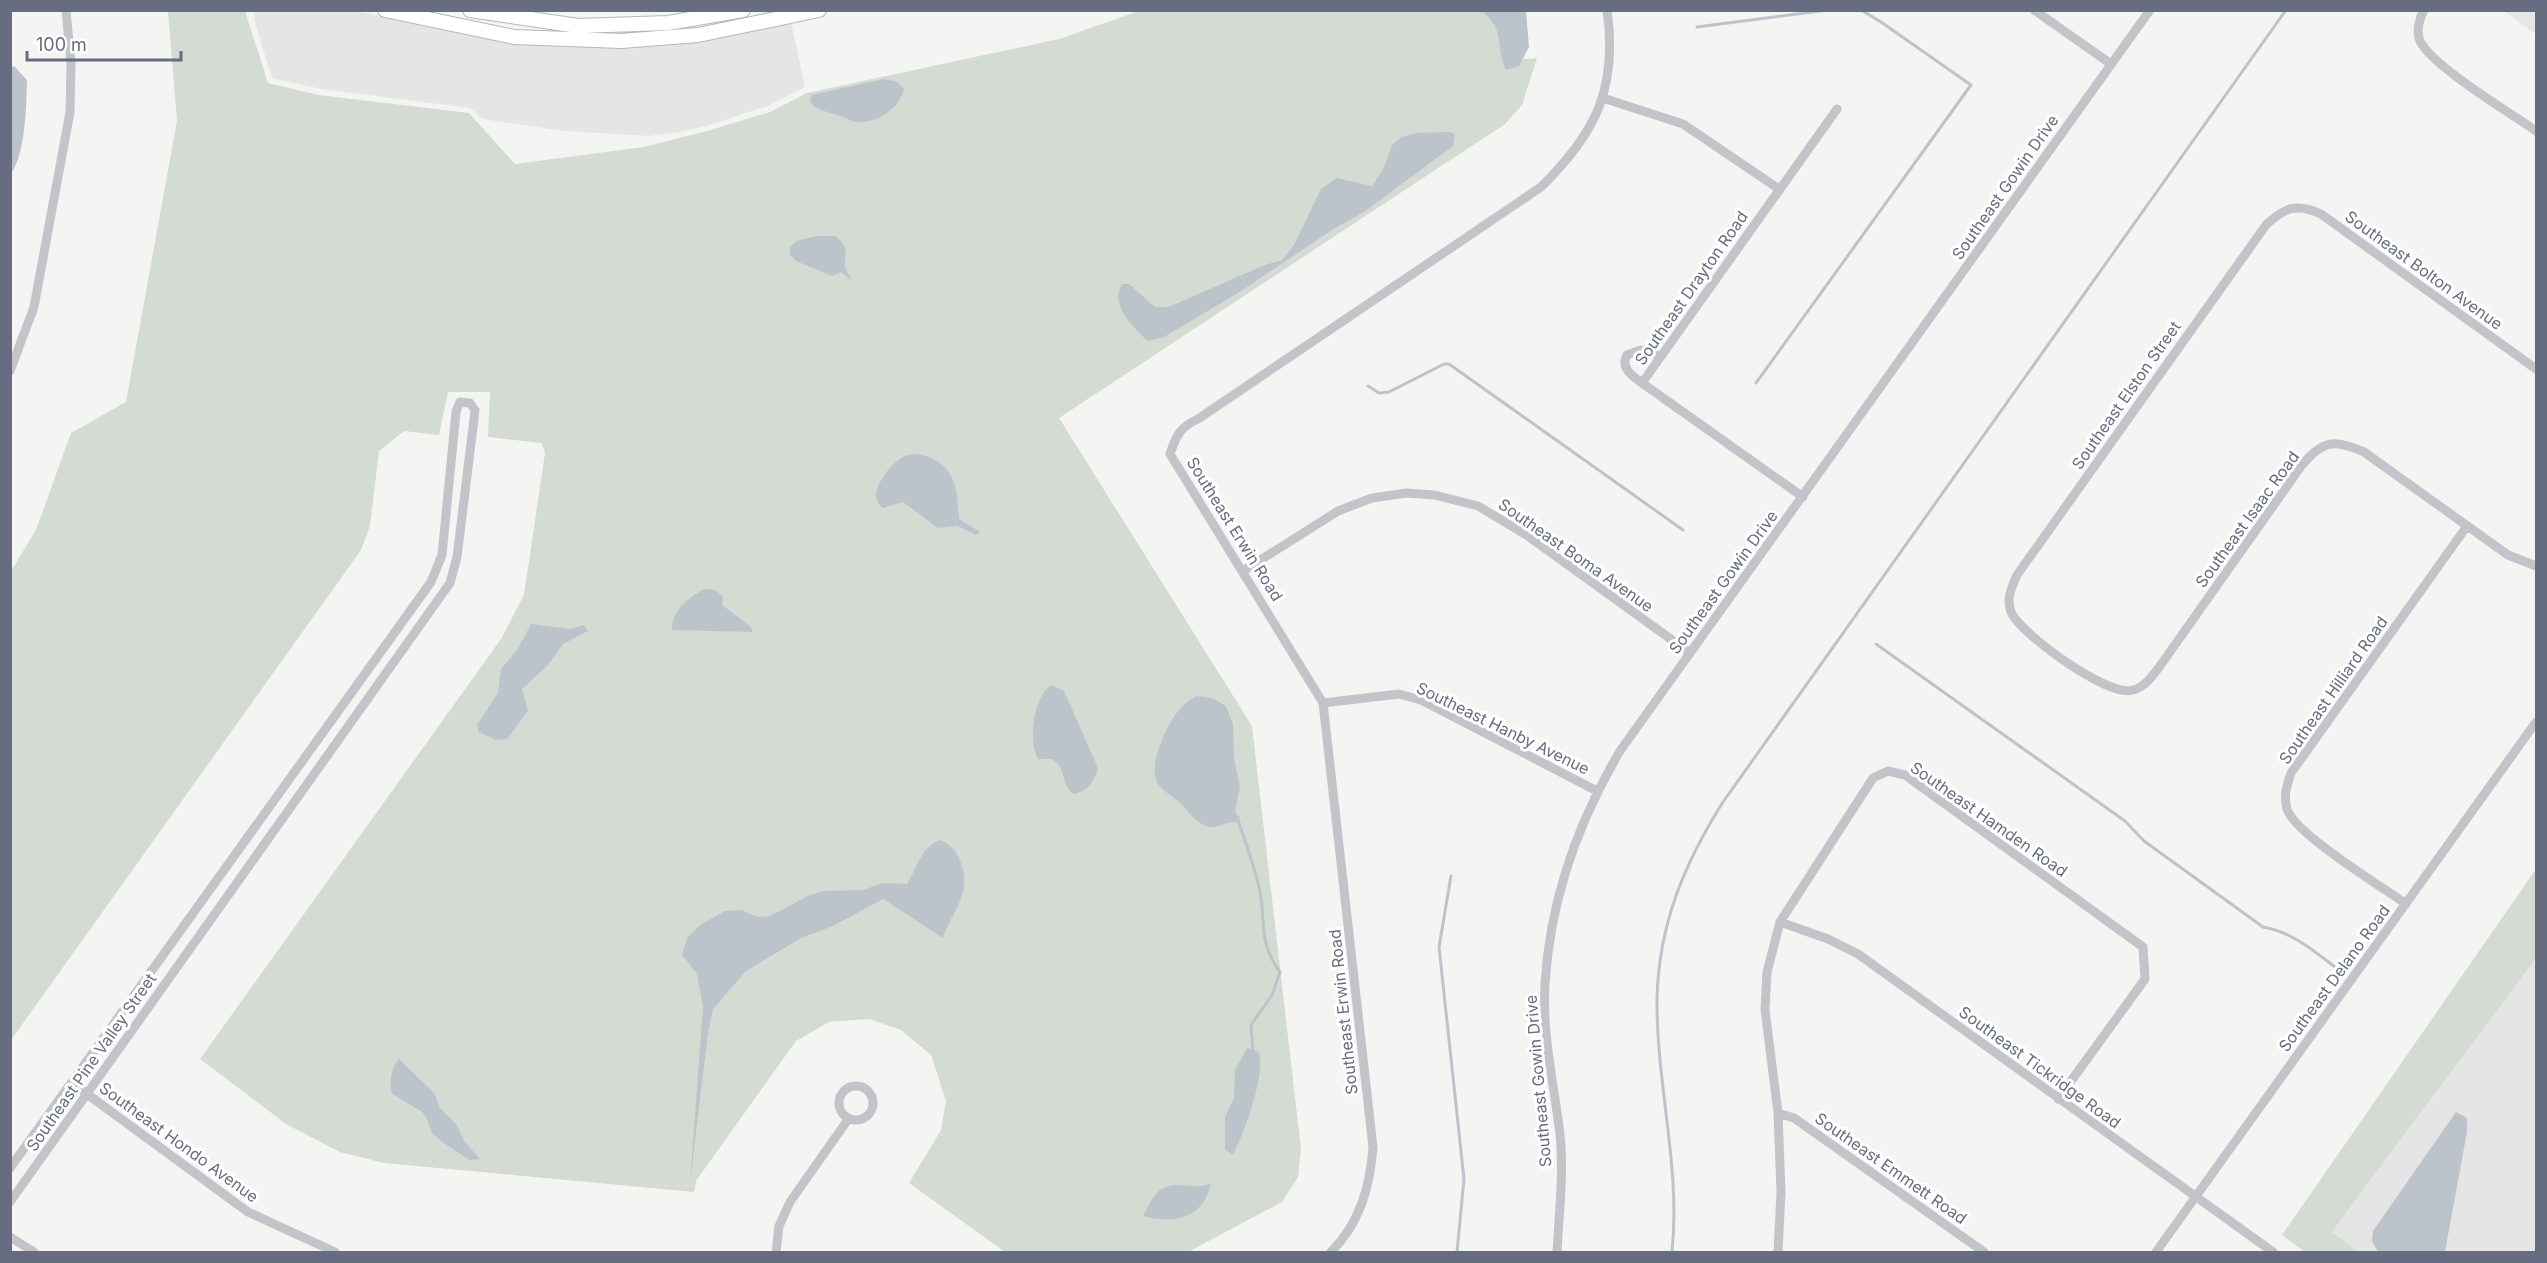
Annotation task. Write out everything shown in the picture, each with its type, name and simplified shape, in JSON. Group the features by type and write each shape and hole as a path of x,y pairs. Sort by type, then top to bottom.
{"street":[{"path":"10,371 34,307 70,112 70,64 66,10"},
{"path":"385,10 438,15 514,37 621,41 698,35 783,14 819,10"},
{"path":"470,10 578,26 621,26 699,19 743,10"},
{"name":"Southeast Erwin Road","path":"1331,1252 1342,1242 1361,1209 1371,1173 1373,1147 1323,703 1170,454 1179,430 1541,187 1570,158 1594,121 1603,98 1609,68 1611,40 1607,10"},
{"path":"2034,10 2111,64"},
{"name":"Southeast Gowin Drive","path":"1557,1252 1561,1191 1560,1135 1546,1035 1545,984 1553,925 1567,866 1597,791 1620,752 1690,653 2150,10"},
{"path":"2424,10 2419,20 2419,39 2431,58 2536,131"},
{"path":"621,26 621,41"},
{"path":"1603,98 1683,124 1779,189"},
{"name":"Southeast Drayton Road","path":"1803,497 1642,383 1837,109"},
{"name":"Southeast Bolton Avenue","path":"2290,209 2307,207 2321,214 2536,369"},
{"name":"Southeast Elston Street","path":"2012,613 2009,596 2017,574 2266,225 2278,213 2290,209"},
{"path":"1642,383 1626,369 1624,364 1628,355 1641,350 1660,356"},
{"name":"Southeast Pine Valley Street","path":"10,1168 431,582 442,555 456,412 458,405 464,401 473,405 474,419 454,571 444,591 10,1202"},
{"name":"Southeast Isaac Road","path":"2012,613 2026,632 2100,684 2117,691 2133,691 2146,683 2160,666 2302,465 2314,451 2328,443 2346,444 2364,452 2508,555 2536,566"},
{"name":"Southeast Boma Avenue","path":"1243,571 1338,511 1372,498 1406,493 1435,495 1478,506 1528,536 1690,653"},
{"name":"Southeast Hilliard Road","path":"2406,904 2303,831 2287,811 2284,794 2291,773 2467,526"},
{"path":"399,627 414,633"},
{"name":"Southeast Hanby Avenue","path":"1323,703 1399,694 1421,700 1597,791"},
{"name":"Southeast Delano Road","path":"2156,1252 2536,722"},
{"name":"Southeast Hamden Road","path":"1778,1252 1781,1192 1778,1113 1765,1010 1767,972 1780,922 1873,777 1888,771 1905,775 2143,947 2145,979 2058,1099"},
{"path":"289,781 303,790"},
{"name":"Southeast Tickridge Road","path":"1780,922 1828,939 1857,954 2273,1252"},
{"path":"182,930 196,940"},
{"name":"Southeast Hondo Avenue","path":"72,1083 248,1212 335,1252"},
{"name":"Southeast Emmett Road","path":"1778,1113 1794,1118 1984,1252"},
{"path":"776,1252 779,1226 790,1202 849,1118"},
{"path":"10,1237 34,1252"}],"shaded area":[{"path":"168,11 245,11 268,83 319,95 469,113 515,164 644,147 770,112 807,93 1059,39 1139,11 1510,11 1516,60 1537,58 1522,105 1505,124 1059,418 1252,726 1301,1149 1298,1177 1282,1202 1188,1252 1005,1252 909,1183 941,1130 946,1101 931,1055 901,1030 869,1019 829,1022 796,1041 696,1181 694,1192 384,1163 340,1152 286,1124 200,1059 501,639 524,595 545,453 542,443 488,437 490,392 448,392 439,435 404,431 379,451 370,526 361,550 11,1040 10,573 36,530 71,433 126,402 177,121"},
{"path":"255,11 354,11 519,43 573,47 615,47 698,41 791,22 805,87 768,106 706,126 679,132 649,136 563,131 483,119 470,108 321,89 272,78 254,19"},
{"path":"1482,11 1526,11 1529,47 1519,66 1506,70 1495,26"},
{"path":"2504,11 2536,11 2536,34"},
{"path":"14,66 27,80 20,153 11,174 10,68"},
{"path":"884,79 898,82 904,89 902,96 893,108 872,120 852,121 817,108 810,101 811,95"},
{"path":"1449,132 1455,134 1453,146 1364,212 1335,228 1238,293 1164,337 1148,341 1124,315 1118,300 1122,284 1129,284 1155,307 1169,307 1262,266 1282,260 1294,245 1321,189 1337,178 1372,186 1382,171 1393,144 1402,137 1417,133"},
{"path":"817,236 835,236 843,244 846,250 845,267 851,280 841,272 832,276 796,261 790,255 790,247 796,241"},
{"path":"920,454 941,464 948,471 955,487 959,519 980,532 976,535 957,526 938,528 903,502 883,508 878,503 877,490 891,467 905,456"},
{"path":"705,589 716,590 723,597 722,605 750,626 753,632 672,630 675,617 682,605"},
{"path":"531,624 570,629 584,625 588,631 563,644 548,665 522,689 528,711 507,739 496,740 479,732 477,725 498,693 501,669 517,650"},
{"path":"1052,685 1064,691 1098,768 1090,785 1074,794 1067,786 1057,763 1049,759 1038,759 1033,742 1034,719 1040,698"},
{"path":"1197,696 1212,698 1226,706 1233,724 1234,758 1240,787 1235,811 1240,818 1236,822 1213,827 1201,823 1162,789 1155,775 1157,755 1169,725 1183,706"},
{"path":"940,840 954,849 964,875 963,894 943,938 883,899 833,926 801,938 746,971 713,1009 690,1182 703,1007 697,974 682,955 687,938 700,925 725,911 741,910 758,917 770,916 810,895 824,891 863,890 883,883 907,884 924,853 933,843"},
{"path":"2536,869 2536,958 2332,1232 2359,1252 2305,1252 2282,1235"},
{"path":"2536,958 2536,1252 2445,1252 2454,1203 2376,1251 2378,1252 2359,1252 2332,1232"},
{"path":"1247,1048 1259,1052 1259,1074 1248,1119 1233,1155 1225,1149 1225,1117 1234,1098 1235,1070"},
{"path":"399,1059 435,1094 439,1107 457,1125 464,1141 480,1159 470,1160 442,1142 432,1133 421,1111 392,1094 391,1075"},
{"path":"2456,1112 2467,1118 2467,1132 2445,1252 2378,1252 2372,1241 2373,1231"},
{"path":"1211,1183 1202,1204 1186,1216 1166,1219 1143,1216 1154,1196 1165,1187 1198,1186"}],"waterway":[{"path":"1697,27 1828,10"},
{"path":"1756,383 1971,85 1861,10"},
{"path":"1672,1252 1673,1189 1660,1062 1657,998 1668,920 1697,848 1723,802 2286,10"},
{"path":"1368,386 1379,393 1389,392 1444,364 1449,364 1683,530"},
{"path":"1876,644 2125,821 2144,841 2263,927 2296,939 2344,974"},
{"path":"1238,820 1258,883 1268,951 1280,972 1272,995 1251,1025 1253,1051"},
{"path":"1451,876 1439,947 1464,1179 1457,1252"}]}
